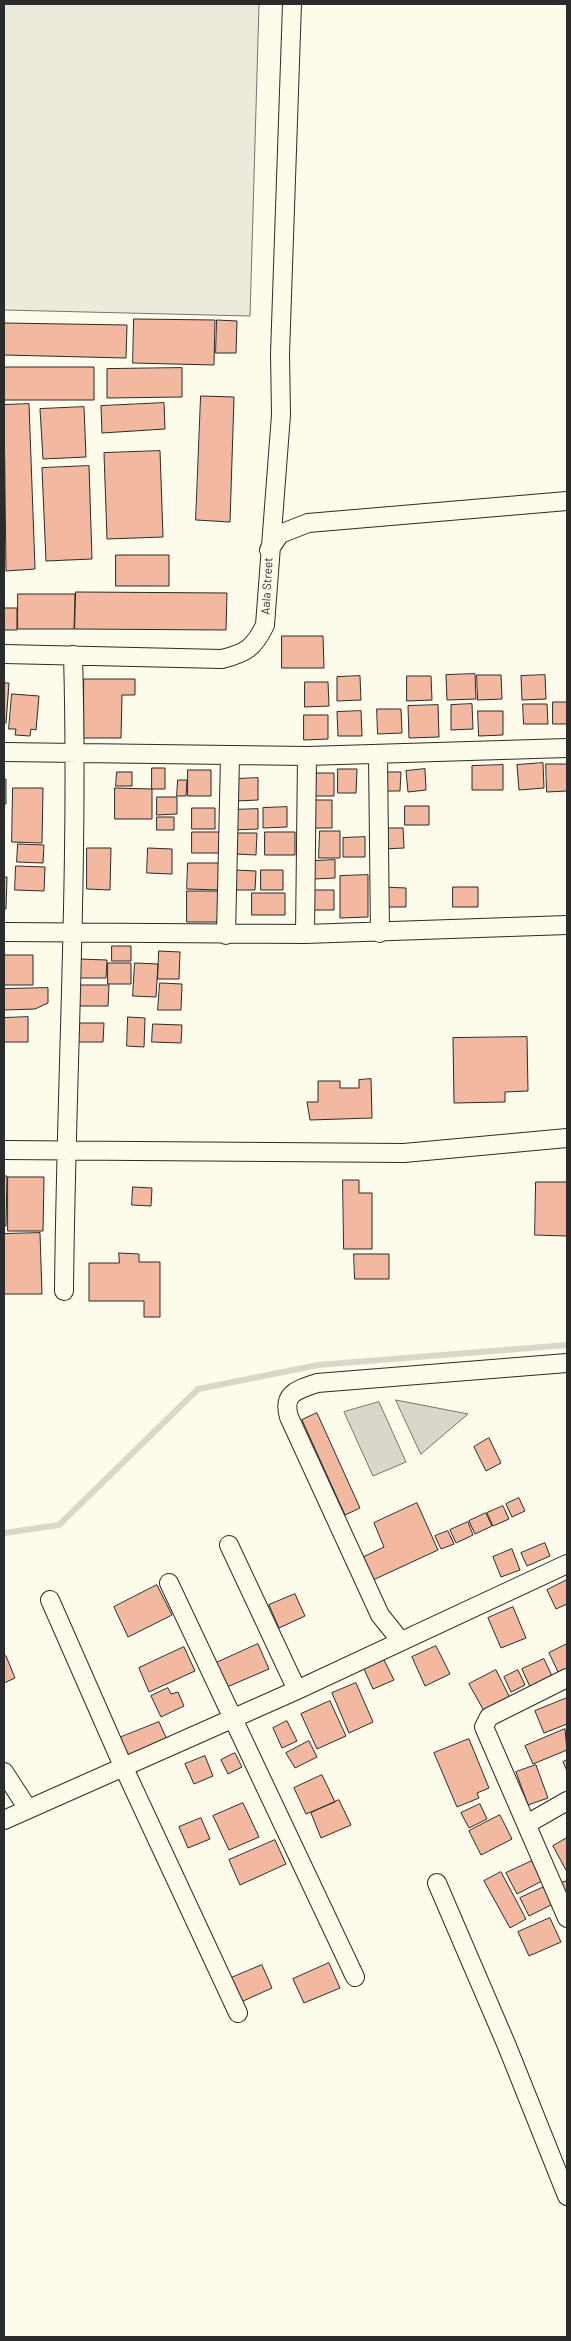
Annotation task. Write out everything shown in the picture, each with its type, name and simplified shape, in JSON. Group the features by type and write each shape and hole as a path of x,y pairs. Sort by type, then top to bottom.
{"street":[{"path":"269,550 281,415 280,354 292,4"},
{"name":"Aala Street","path":"4,654 222,659 242,654 256,642 265,625 269,550 280,534 308,523 567,501"},
{"path":"64,1291 65,1151 74,932 76,753 73,655"},
{"path":"4,752 230,757 567,748"},
{"path":"378,754 380,933"},
{"path":"305,934 307,756"},
{"path":"226,935 230,757"},
{"path":"4,932 226,935 380,933 567,926"},
{"path":"4,1150 404,1153 567,1138"},
{"path":"400,1640 380,1615 289,1417 286,1405 290,1395 300,1388 316,1384 567,1363"},
{"path":"229,1545 296,1690"},
{"path":"4,1820 296,1690 567,1564"},
{"path":"169,1583 355,1976"},
{"path":"50,1600 123,1766 238,2013"},
{"path":"567,1678 489,1718 484,1727 567,1918"},
{"path":"4,1772 28,1809"},
{"path":"526,1824 567,1801"},
{"path":"437,1883 507,2046 567,2196"}],"shaded area":[{"path":"4,4 259,4 250,316 4,310"},
{"path":"396,1400 468,1414 421,1454"},
{"path":"379,1402 406,1462 373,1476 344,1412"}],"building":[{"path":"134,319 215,320 214,365 133,363"},
{"path":"217,320 237,321 236,353 216,353"},
{"path":"4,323 127,325 126,358 4,355"},
{"path":"4,367 94,367 94,400 4,400"},
{"path":"182,368 182,397 107,398 107,369"},
{"path":"201,396 234,397 230,522 196,520"},
{"path":"164,403 165,429 102,433 101,406"},
{"path":"29,404 35,569 6,571 4,405"},
{"path":"84,407 86,457 43,459 40,409"},
{"path":"160,451 163,537 107,539 104,453"},
{"path":"89,466 92,559 46,561 42,468"},
{"path":"116,555 169,555 169,586 116,586"},
{"path":"76,592 227,593 226,630 75,629"},
{"path":"18,594 75,594 74,629 18,629"},
{"path":"4,608 17,608 17,630 4,630"},
{"path":"282,636 323,636 324,668 282,668"},
{"path":"475,674 476,699 447,700 446,675"},
{"path":"477,675 501,675 502,699 478,700"},
{"path":"545,675 546,699 522,700 521,676"},
{"path":"360,676 361,700 337,701 337,677"},
{"path":"407,676 431,676 432,700 407,701"},
{"path":"84,679 135,679 135,695 122,695 121,738 84,738"},
{"path":"305,682 328,682 329,706 305,707"},
{"path":"4,683 9,683 6,723 4,723"},
{"path":"12,694 39,696 36,730 31,729 30,736 15,735 16,729 9,729"},
{"path":"553,702 567,702 567,724 553,724"},
{"path":"472,704 473,729 451,730 451,705"},
{"path":"523,704 547,704 548,724 524,724"},
{"path":"438,705 439,737 409,738 408,706"},
{"path":"377,709 401,709 402,733 378,734"},
{"path":"361,711 362,736 338,736 337,712"},
{"path":"478,711 503,711 503,735 479,736"},
{"path":"304,715 328,715 328,739 304,740"},
{"path":"543,763 544,788 519,790 517,765"},
{"path":"546,764 567,764 567,791 547,792"},
{"path":"503,765 503,790 472,790 472,766"},
{"path":"152,768 165,768 165,789 152,789"},
{"path":"338,769 357,769 356,793 338,793"},
{"path":"425,769 426,790 408,792 406,771"},
{"path":"188,770 211,770 211,796 188,796"},
{"path":"117,772 132,772 132,786 116,786"},
{"path":"382,772 401,772 400,791 381,791"},
{"path":"313,773 334,773 334,796 312,796"},
{"path":"258,778 258,800 236,801 236,779"},
{"path":"4,779 6,779 6,804 4,804"},
{"path":"178,780 187,780 186,796 177,796"},
{"path":"13,788 43,788 42,843 12,842"},
{"path":"115,788 152,789 152,819 115,819"},
{"path":"157,797 177,797 177,814 157,815"},
{"path":"313,800 332,800 332,828 313,828"},
{"path":"405,806 429,806 429,825 405,825"},
{"path":"287,807 287,827 263,828 263,808"},
{"path":"192,808 215,808 215,829 192,829"},
{"path":"258,809 258,829 232,830 231,810"},
{"path":"157,817 174,817 174,830 157,830"},
{"path":"382,828 403,828 404,848 383,849"},
{"path":"320,831 340,831 340,858 319,858"},
{"path":"192,832 220,832 219,853 192,853"},
{"path":"265,832 295,832 295,855 265,855"},
{"path":"236,833 257,833 256,855 236,854"},
{"path":"365,837 365,857 343,857 343,838"},
{"path":"18,844 44,845 43,863 17,862"},
{"path":"87,848 111,848 110,890 87,889"},
{"path":"148,848 172,849 172,874 147,873"},
{"path":"335,860 335,878 314,879 314,861"},
{"path":"188,863 220,863 220,890 187,889"},
{"path":"16,866 45,867 44,891 15,890"},
{"path":"235,870 256,871 255,890 234,890"},
{"path":"261,870 283,870 283,890 261,890"},
{"path":"368,875 368,917 340,918 340,876"},
{"path":"4,877 7,877 6,909 4,909"},
{"path":"382,887 406,888 406,907 381,907"},
{"path":"453,887 478,887 478,907 453,907"},
{"path":"313,890 334,890 334,910 313,910"},
{"path":"187,891 220,891 220,922 187,922"},
{"path":"252,893 285,893 285,915 252,915"},
{"path":"112,946 131,946 131,961 112,961"},
{"path":"159,951 180,952 179,979 158,979"},
{"path":"4,955 33,955 33,985 4,985"},
{"path":"79,959 107,960 106,978 78,978"},
{"path":"108,963 131,963 131,984 108,984"},
{"path":"135,963 158,964 156,997 133,996"},
{"path":"160,983 182,984 181,1010 158,1010"},
{"path":"77,985 109,985 108,1006 76,1006"},
{"path":"48,988 48,1003 35,1009 4,1010 4,989"},
{"path":"28,1017 28,1042 4,1042 4,1018"},
{"path":"128,1017 145,1018 144,1047 127,1046"},
{"path":"78,1023 104,1023 103,1042 78,1042"},
{"path":"153,1024 182,1025 181,1043 152,1042"},
{"path":"527,1037 528,1091 505,1092 505,1102 454,1103 453,1038"},
{"path":"371,1079 372,1118 310,1120 307,1102 318,1102 318,1081 340,1081 340,1088 359,1088 359,1080"},
{"path":"4,1176 7,1176 6,1226 4,1226"},
{"path":"8,1177 44,1177 43,1231 8,1231"},
{"path":"343,1180 359,1180 359,1193 372,1193 372,1249 344,1249"},
{"path":"536,1182 567,1182 567,1236 535,1235"},
{"path":"133,1187 152,1188 151,1206 132,1205"},
{"path":"40,1233 42,1294 4,1294 4,1234"},
{"path":"119,1253 139,1254 139,1262 160,1262 160,1317 144,1317 144,1301 89,1301 89,1263 119,1263"},
{"path":"354,1254 389,1254 389,1279 355,1279"},
{"path":"317,1413 360,1508 345,1515 302,1420"},
{"path":"489,1438 501,1463 486,1471 474,1447"},
{"path":"519,1498 525,1511 512,1517 506,1504"},
{"path":"417,1503 438,1550 373,1580 363,1557 384,1547 374,1523"},
{"path":"503,1506 509,1519 493,1526 487,1513"},
{"path":"486,1513 492,1526 475,1534 469,1521"},
{"path":"468,1522 473,1535 456,1543 450,1530"},
{"path":"448,1531 454,1544 441,1549 435,1536"},
{"path":"545,1543 550,1556 527,1566 521,1553"},
{"path":"512,1549 520,1570 501,1577 493,1557"},
{"path":"567,1580 567,1604 556,1609 547,1590"},
{"path":"157,1585 172,1615 128,1637 114,1607"},
{"path":"295,1594 305,1616 279,1628 269,1605"},
{"path":"513,1607 526,1638 501,1648 488,1618"},
{"path":"258,1644 269,1669 227,1687 216,1663"},
{"path":"567,1644 567,1675 561,1678 549,1653"},
{"path":"436,1646 450,1674 425,1686 412,1657"},
{"path":"184,1647 195,1671 149,1692 139,1668"},
{"path":"6,1656 15,1678 4,1683 4,1657"},
{"path":"544,1659 553,1678 531,1689 522,1669"},
{"path":"384,1660 394,1680 373,1689 364,1669"},
{"path":"496,1670 510,1698 484,1711 469,1684"},
{"path":"518,1670 525,1685 511,1692 504,1677"},
{"path":"356,1683 373,1722 349,1733 332,1693"},
{"path":"168,1688 171,1694 178,1692 184,1706 161,1717 151,1696"},
{"path":"567,1698 567,1724 544,1733 535,1711"},
{"path":"330,1701 346,1736 317,1749 301,1714"},
{"path":"287,1721 297,1741 282,1748 273,1728"},
{"path":"159,1722 169,1744 129,1761 119,1738"},
{"path":"565,1729 567,1750 533,1764 525,1746"},
{"path":"469,1739 489,1788 477,1793 479,1798 457,1807 434,1753"},
{"path":"309,1741 317,1757 295,1768 286,1753"},
{"path":"235,1753 242,1767 228,1774 221,1760"},
{"path":"205,1756 213,1776 194,1784 185,1764"},
{"path":"567,1760 567,1771 563,1762"},
{"path":"536,1765 548,1798 528,1805 516,1772"},
{"path":"322,1775 335,1802 306,1814 294,1788"},
{"path":"339,1800 351,1825 321,1838 311,1813"},
{"path":"243,1803 259,1837 229,1850 213,1816"},
{"path":"480,1804 487,1819 469,1828 461,1813"},
{"path":"500,1815 512,1839 481,1855 469,1831"},
{"path":"201,1818 210,1839 188,1848 179,1827"},
{"path":"567,1838 567,1872 553,1846"},
{"path":"275,1840 286,1864 240,1885 229,1860"},
{"path":"532,1861 542,1881 517,1894 506,1873"},
{"path":"501,1872 526,1919 510,1928 484,1881"},
{"path":"567,1881 567,1899 561,1883"},
{"path":"544,1887 553,1904 529,1916 520,1898"},
{"path":"550,1918 561,1942 529,1956 518,1932"},
{"path":"329,1963 340,1988 304,2003 293,1979"},
{"path":"262,1965 272,1988 241,2002 231,1978"}],"waterway":[{"path":"4,1533 59,1525 198,1389 318,1365 567,1345"}]}
